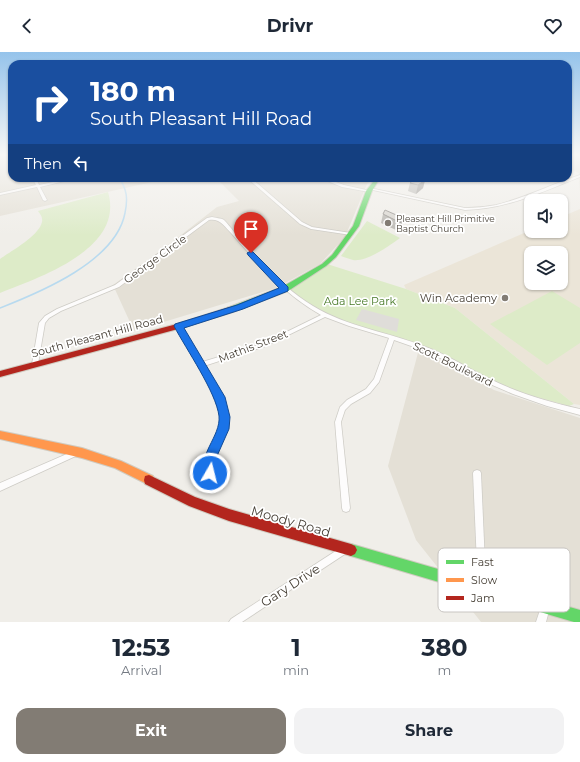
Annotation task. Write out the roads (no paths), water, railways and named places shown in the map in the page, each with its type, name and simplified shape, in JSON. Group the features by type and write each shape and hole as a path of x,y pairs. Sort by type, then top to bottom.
{"street":[{"path":"36,182 45,200"},
{"path":"0,194 55,182"},
{"path":"254,182 301,223 311,228 351,234"},
{"path":"331,182 338,185 465,208 479,209 509,202 563,182"},
{"name":"South Pleasant Hill Road","path":"0,374 178,326 240,307 285,289 324,265 334,256 356,226 369,190 375,182"},
{"name":"George Circle","path":"35,364 42,324 47,317 59,310 117,286 208,219 212,218 222,221 285,289"},
{"name":"Scott Boulevard","path":"285,289 306,304 326,315 354,326 425,348 494,384 555,406 580,412"},
{"name":"Mathis Street","path":"201,366 264,345 326,315"},
{"path":"178,326 221,400 224,417 224,429 211,456 210,473"},
{"path":"346,508 338,422 342,409 349,402 368,391 377,380 392,337"},
{"name":"Moody Road","path":"0,435 76,453 82,453 118,464 193,502 229,515 438,575"},
{"path":"0,487 76,453"},
{"path":"477,473 480,548"},
{"name":"Gary Drive","path":"234,622 346,549"},
{"path":"541,622 544,612"},
{"name":"Moody Road","path":"562,612 580,617"}],"waterway":[{"path":"0,308 55,284 92,260 107,246 119,230 125,213 127,199 122,182"}],"place":[{"name":"Pleasant Hill Primitive Baptist Church","path":"388,223"},
{"name":"Win Academy","path":"505,298"}],"park label":[{"name":"Ada Lee Park","path":"360,301"}]}
